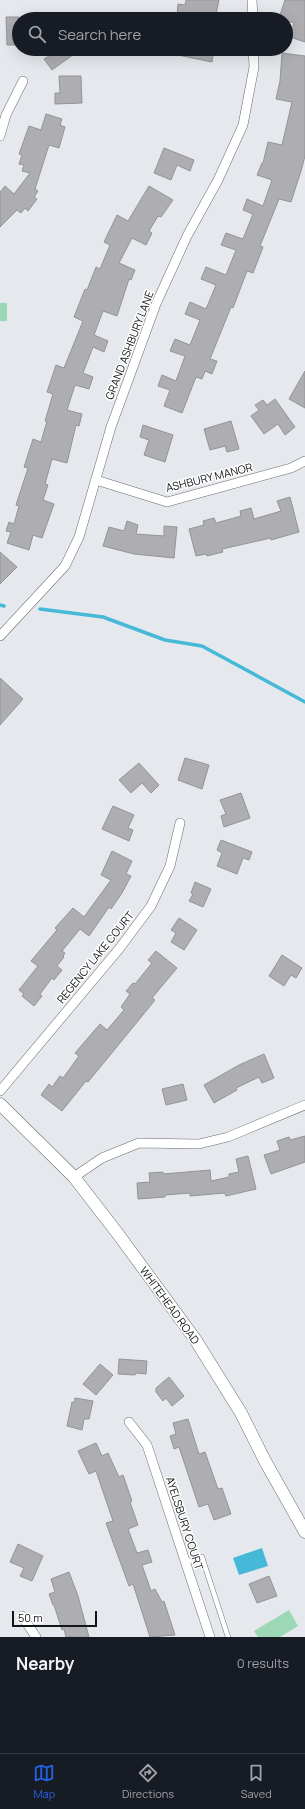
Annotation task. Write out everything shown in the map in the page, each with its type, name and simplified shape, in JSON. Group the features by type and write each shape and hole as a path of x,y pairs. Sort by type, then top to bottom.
{"street":[{"path":"252,0 253,12"},
{"name":"GRAND ASHBURY LANE","path":"0,636 65,566 79,537 111,427 156,304 187,236 218,180 243,125 254,67 253,56"},
{"path":"0,136 6,115 23,81"},
{"name":"ASHBURY MANOR","path":"96,480 168,502 291,468 305,461"},
{"name":"REGENCY LAKE COURT","path":"0,1091 119,949 151,906 170,866 180,823"},
{"name":"WHITEHEAD ROAD","path":"0,1104 74,1177 195,1339 241,1413 265,1461 305,1532"},
{"path":"74,1177 102,1158 140,1143 199,1144 228,1137 305,1105"},
{"name":"AYELSBURY COURT","path":"130,1422 147,1445 210,1637"},
{"path":"22,1616 36,1637"}],"lane":[{"path":"186,1562 202,1557 228,1637"}],"green space":[{"path":"0,303 7,303 7,321 0,321"},
{"path":"289,1610 298,1626 280,1637 258,1637 254,1631"}],"water":[{"path":"262,1548 268,1566 239,1575 233,1558"}],"building":[{"path":"186,0 219,0 216,12 177,12 178,4 185,5"},
{"path":"285,0 305,0 305,42 293,38 293,12 281,12"},
{"path":"6,17 12,17 12,45 7,45"},
{"path":"293,54 305,56 305,156 301,171 291,202 279,199 260,246 263,247 253,273 247,271 233,308 231,307 210,359 217,361 212,374 205,371 202,379 196,377 182,413 164,406 170,390 158,386 162,375 176,381 185,356 170,351 175,339 190,345 200,320 185,314 190,302 206,309 216,285 201,279 206,267 226,275 236,250 221,245 226,233 243,239 253,214 243,210 247,199 263,206 272,180 257,175 263,163 268,142 282,145 292,102 276,99 280,81 282,56 293,56"},
{"path":"49,56 71,56 52,70 44,59"},
{"path":"183,56 213,56 212,62"},
{"path":"59,76 81,76 82,103 55,104 55,93 60,93"},
{"path":"46,114 62,119 60,125 65,127 59,148 49,145 35,189 38,191 34,197 37,199 28,211 25,208 21,213 17,210 0,227 0,192 5,186 14,194 30,173 22,171 24,165 19,164 22,155 19,154 29,126 41,130"},
{"path":"164,148 194,160 190,171 177,165 171,180 154,173"},
{"path":"149,186 173,200 161,217 158,216 149,231 152,233 146,245 132,238 119,263 135,270 131,280 129,279 117,316 103,311 94,335 108,341 104,352 93,347 83,373 93,377 89,389 75,385 67,410 82,414 79,426 76,425 67,463 52,459 45,484 48,485 43,500 54,504 42,538 33,535 29,550 7,543 11,532 6,531 9,522 14,524 19,506 16,505 28,468 24,467 33,439 41,442 47,421 45,421 53,394 47,392 56,365 64,368 83,321 74,317 85,289 87,290 96,267 100,269 110,245 104,242 117,215 128,221"},
{"path":"305,371 305,408 289,399"},
{"path":"275,399 295,427 285,435 278,424 264,434 251,416 259,410 255,405 263,400 267,405"},
{"path":"231,421 239,449 227,452 225,446 210,450 204,429"},
{"path":"143,425 173,435 165,462 144,455 149,440 140,437"},
{"path":"290,497 299,532 271,540 271,538 222,549 223,552 207,556 206,554 196,556 189,529 204,525 203,521 214,518 216,523 241,516 240,511 251,508 254,519 281,511 277,501"},
{"path":"127,521 138,525 136,534 164,536 164,526 177,527 174,558 134,554 103,546 109,527 124,531"},
{"path":"0,552 17,567 0,584"},
{"path":"0,678 23,699 0,725"},
{"path":"185,758 209,765 202,789 178,780"},
{"path":"139,763 159,785 151,793 142,783 131,793 119,780"},
{"path":"241,793 250,818 224,827 221,816 226,814 220,800"},
{"path":"113,806 134,815 128,828 133,830 129,841 102,829"},
{"path":"221,840 252,852 249,860 243,858 237,874 217,866 222,853 217,850"},
{"path":"112,851 132,861 126,874 131,876 111,909 109,907 89,936 80,929 62,951 65,953 63,956 64,957 57,966 62,970 54,980 52,978 40,994 42,996 34,1006 22,996 24,994 19,990 38,966 31,961 57,930 55,928 73,908 84,917 111,880 101,875"},
{"path":"195,882 211,889 203,907 189,901 193,894 191,893"},
{"path":"179,918 197,930 184,950 171,942 176,933 171,930"},
{"path":"156,951 177,968 152,998 155,1000 88,1082 86,1081 62,1111 41,1095 49,1084 52,1087 60,1076 63,1078 79,1056 75,1053 100,1024 107,1030 124,1010 121,1007 130,994 126,991 133,983 135,984 152,963 148,960"},
{"path":"282,955 302,968 296,978 291,975 284,986 269,976"},
{"path":"264,1054 274,1078 262,1083 259,1077 236,1088 237,1090 214,1103 204,1085 239,1065"},
{"path":"183,1084 187,1100 166,1105 162,1089"},
{"path":"305,1136 305,1162 271,1174 264,1155 280,1150 277,1141 289,1137 290,1140"},
{"path":"248,1156 256,1189 226,1196 225,1193 190,1196 190,1193 138,1199 137,1183 150,1182 149,1173 163,1172 163,1174 210,1170 211,1181 229,1177 229,1174 239,1172 236,1159"},
{"path":"119,1359 147,1361 146,1374 118,1374"},
{"path":"100,1364 113,1375 96,1395 83,1384"},
{"path":"169,1377 184,1396 172,1406 166,1398 163,1401 156,1392 156,1388"},
{"path":"75,1398 93,1401 89,1419 84,1419 82,1430 67,1426 72,1402 74,1403"},
{"path":"188,1419 199,1454 205,1452 218,1489 222,1488 231,1514 214,1520 208,1504 199,1507 179,1447 174,1449 170,1436 176,1434 173,1423"},
{"path":"96,1443 102,1456 108,1453 119,1477 123,1475 138,1525 128,1529 137,1553 148,1550 152,1562 142,1565 151,1591 155,1589 162,1602 164,1601 175,1635 150,1637 133,1584 129,1586 106,1523 113,1521 96,1471 89,1474 78,1451"},
{"path":"18,1544 43,1556 32,1581 20,1576 24,1568 10,1562"},
{"path":"69,1572 78,1596 89,1637 66,1637 49,1594 55,1592 51,1579"},
{"path":"269,1576 277,1596 257,1603 249,1584"}],"waterway":[{"path":"0,605 4,606"},
{"path":"40,609 103,617 165,640 202,646 305,702"}]}
